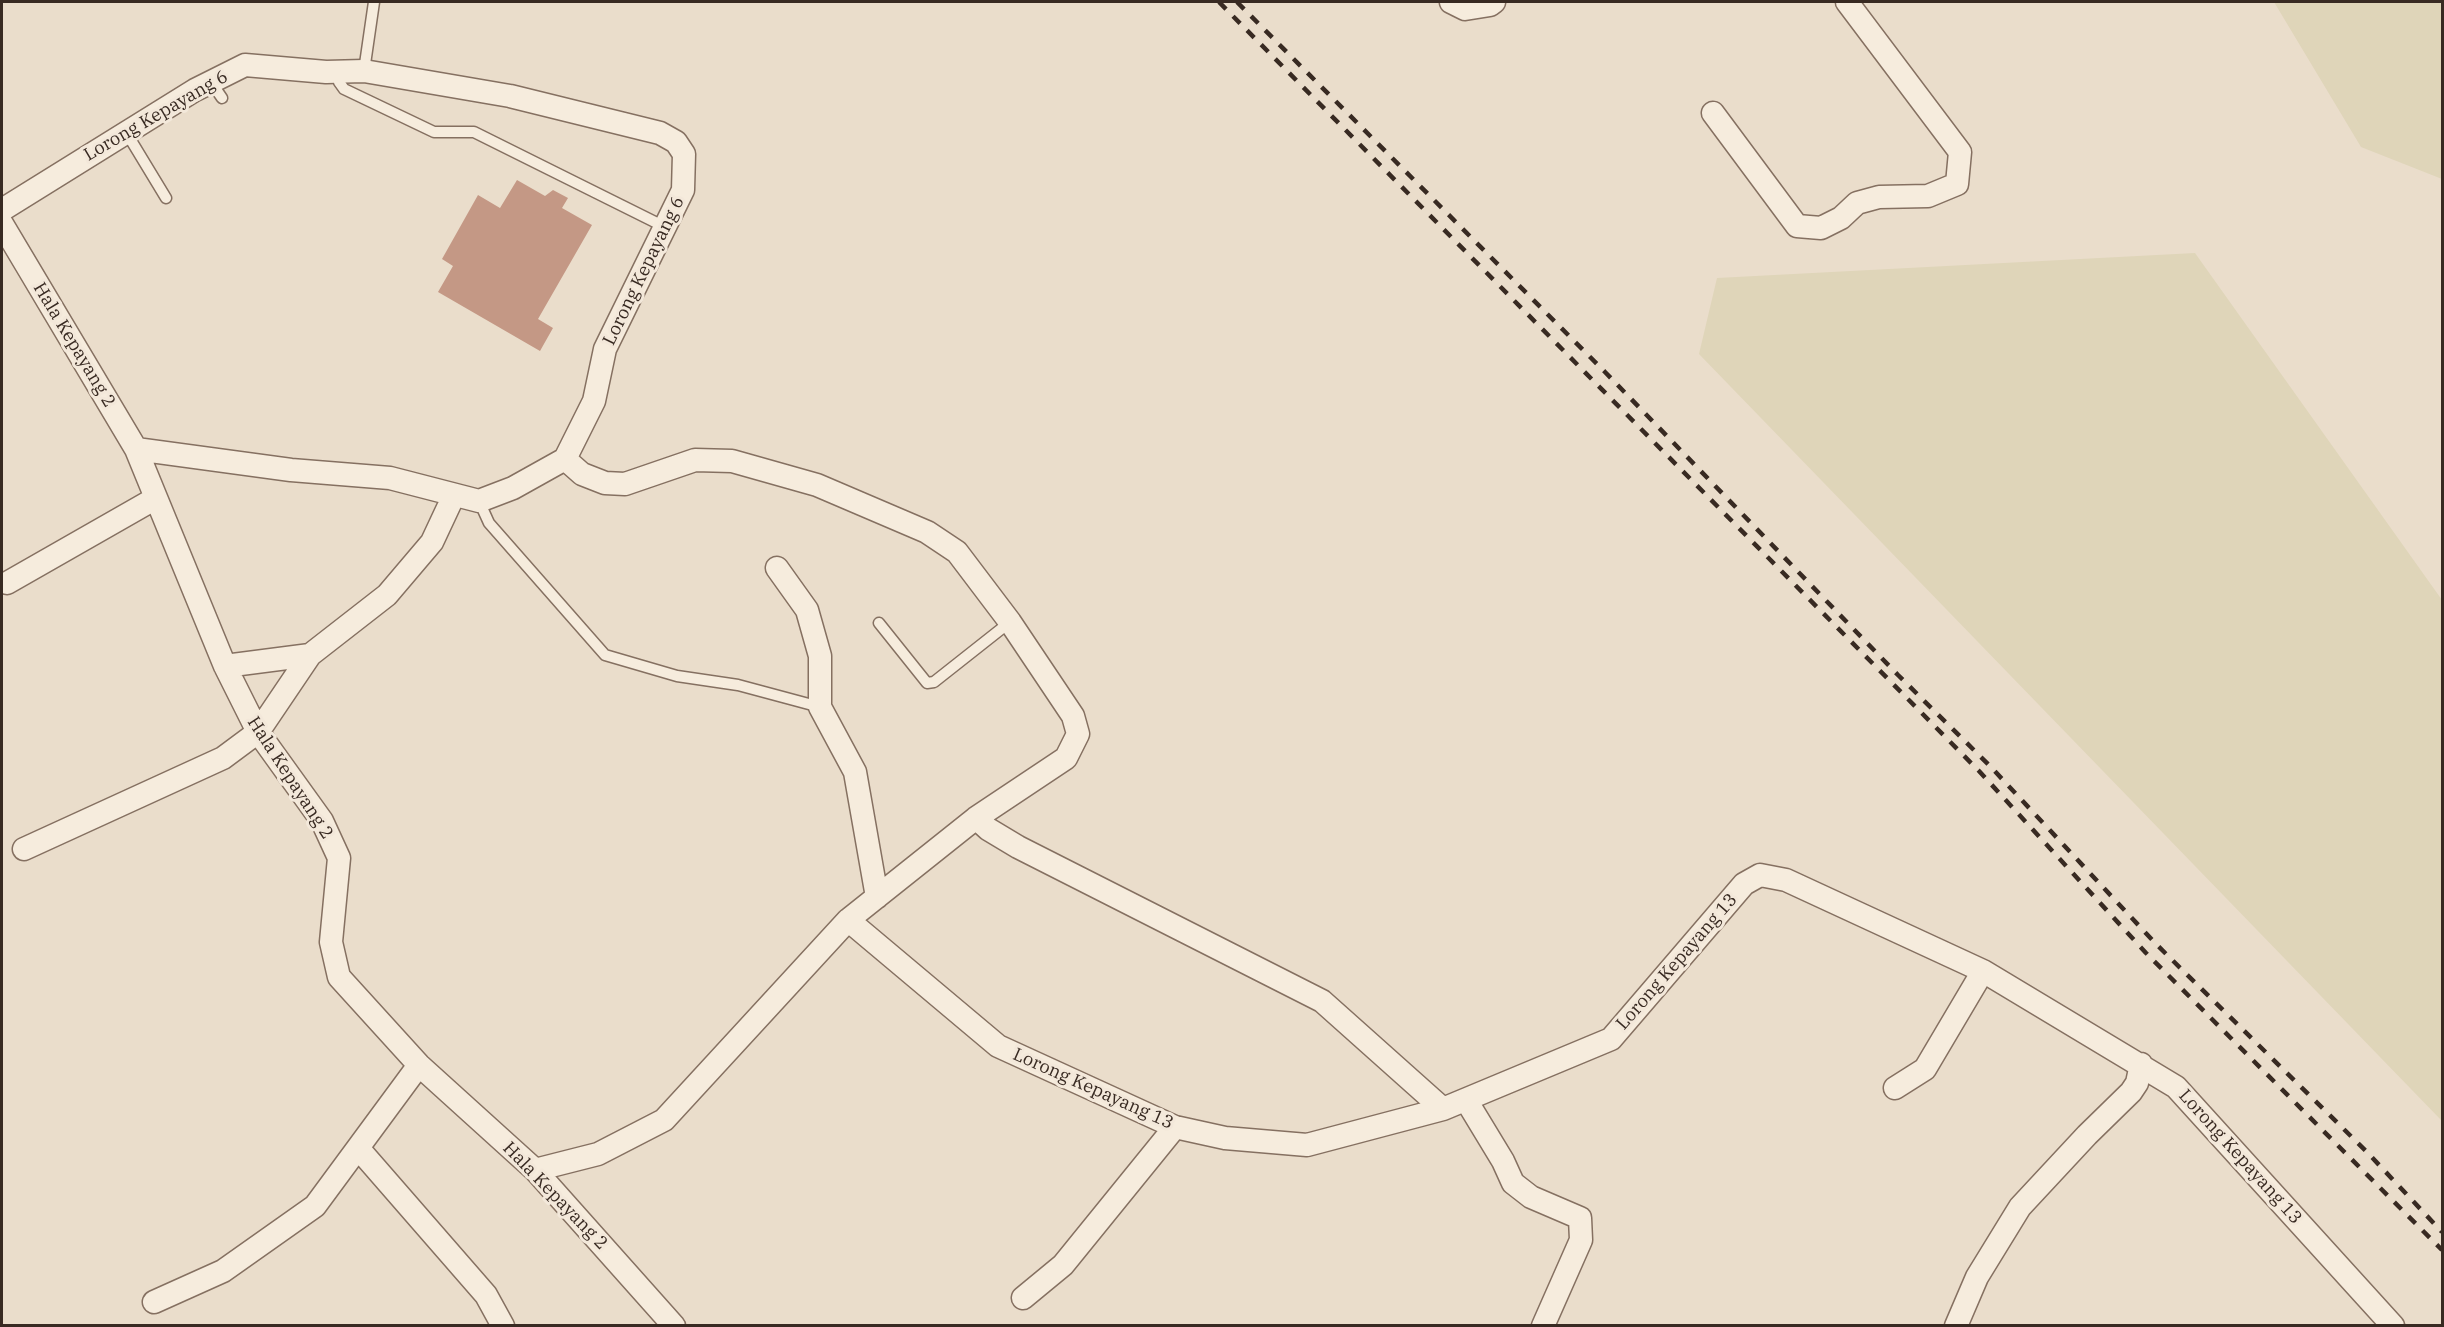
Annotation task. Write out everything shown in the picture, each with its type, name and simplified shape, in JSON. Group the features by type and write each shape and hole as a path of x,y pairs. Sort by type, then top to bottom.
{"street":[{"path":"1451,2 1465,9 1490,5 1494,2"},
{"path":"1713,113 1797,226 1821,228 1841,218 1857,203 1879,197 1928,196 1957,184 1960,152 1847,2"},
{"name":"Lorong Kepayang 6","path":"2,210 126,132 216,90 245,65 338,72 364,71 510,96 660,133 676,142 684,154 683,190 605,349 594,400 565,459"},
{"name":"Hala Kepayang 2","path":"2,224 136,449 225,666 258,732 322,821 339,858 331,942 339,977 419,1065 535,1170 674,1326"},
{"path":"136,449 291,470 390,478 479,501 513,488 565,459 582,474 605,483 625,484 695,460 732,461 817,485 927,532 957,552 1010,622 1073,716 1078,735 1066,758 976,818 848,920 664,1120 598,1154 535,1170"},
{"path":"24,849 223,758 258,732 310,655 387,595 432,542 454,495"},
{"path":"7,583 156,498"},
{"path":"777,568 807,610 820,656 820,707 855,772 877,897"},
{"path":"225,666 310,655"},
{"path":"976,818 988,829 1018,847 1322,1001 1443,1109"},
{"name":"Lorong Kepayang 13","path":"848,920 998,1046 1176,1127 1225,1138 1307,1145 1443,1109 1611,1039 1744,884 1760,875 1786,880 1983,971 2176,1087 2393,1326"},
{"path":"1895,1088 1925,1070 1983,971"},
{"path":"1956,1326 1977,1277 2020,1207 2087,1135 2132,1092 2137,1083 2141,1064"},
{"path":"154,1302 223,1271 315,1206 419,1065"},
{"path":"1466,1100 1503,1161 1513,1183 1531,1197 1580,1218 1581,1240 1543,1326"},
{"path":"1023,1298 1063,1266 1176,1127"},
{"path":"358,1148 486,1295 503,1326"}],"lane":[{"path":"364,71 374,2"},
{"path":"338,72 339,82 344,89 434,132 474,132 665,227"},
{"path":"126,132 166,198"},
{"path":"479,501 489,523 605,655 677,676 738,685 820,707"},
{"path":"879,623 927,683 934,682 1010,622"}],"shaded area":[{"path":"2274,2 2442,2 2442,179 2361,147"},
{"path":"2195,253 2442,600 2442,1121 1699,354 1717,278"}],"building":[{"path":"517,180 545,196 553,190 568,198 562,208 592,225 538,319 553,328 540,351 438,292 453,266 442,259 478,195 500,208"}],"railway":[{"path":"1219,2 1979,771 2146,953 2442,1250"},
{"path":"1237,2 1605,372 1898,675 1989,765 2157,945 2366,1151 2442,1232"}]}
